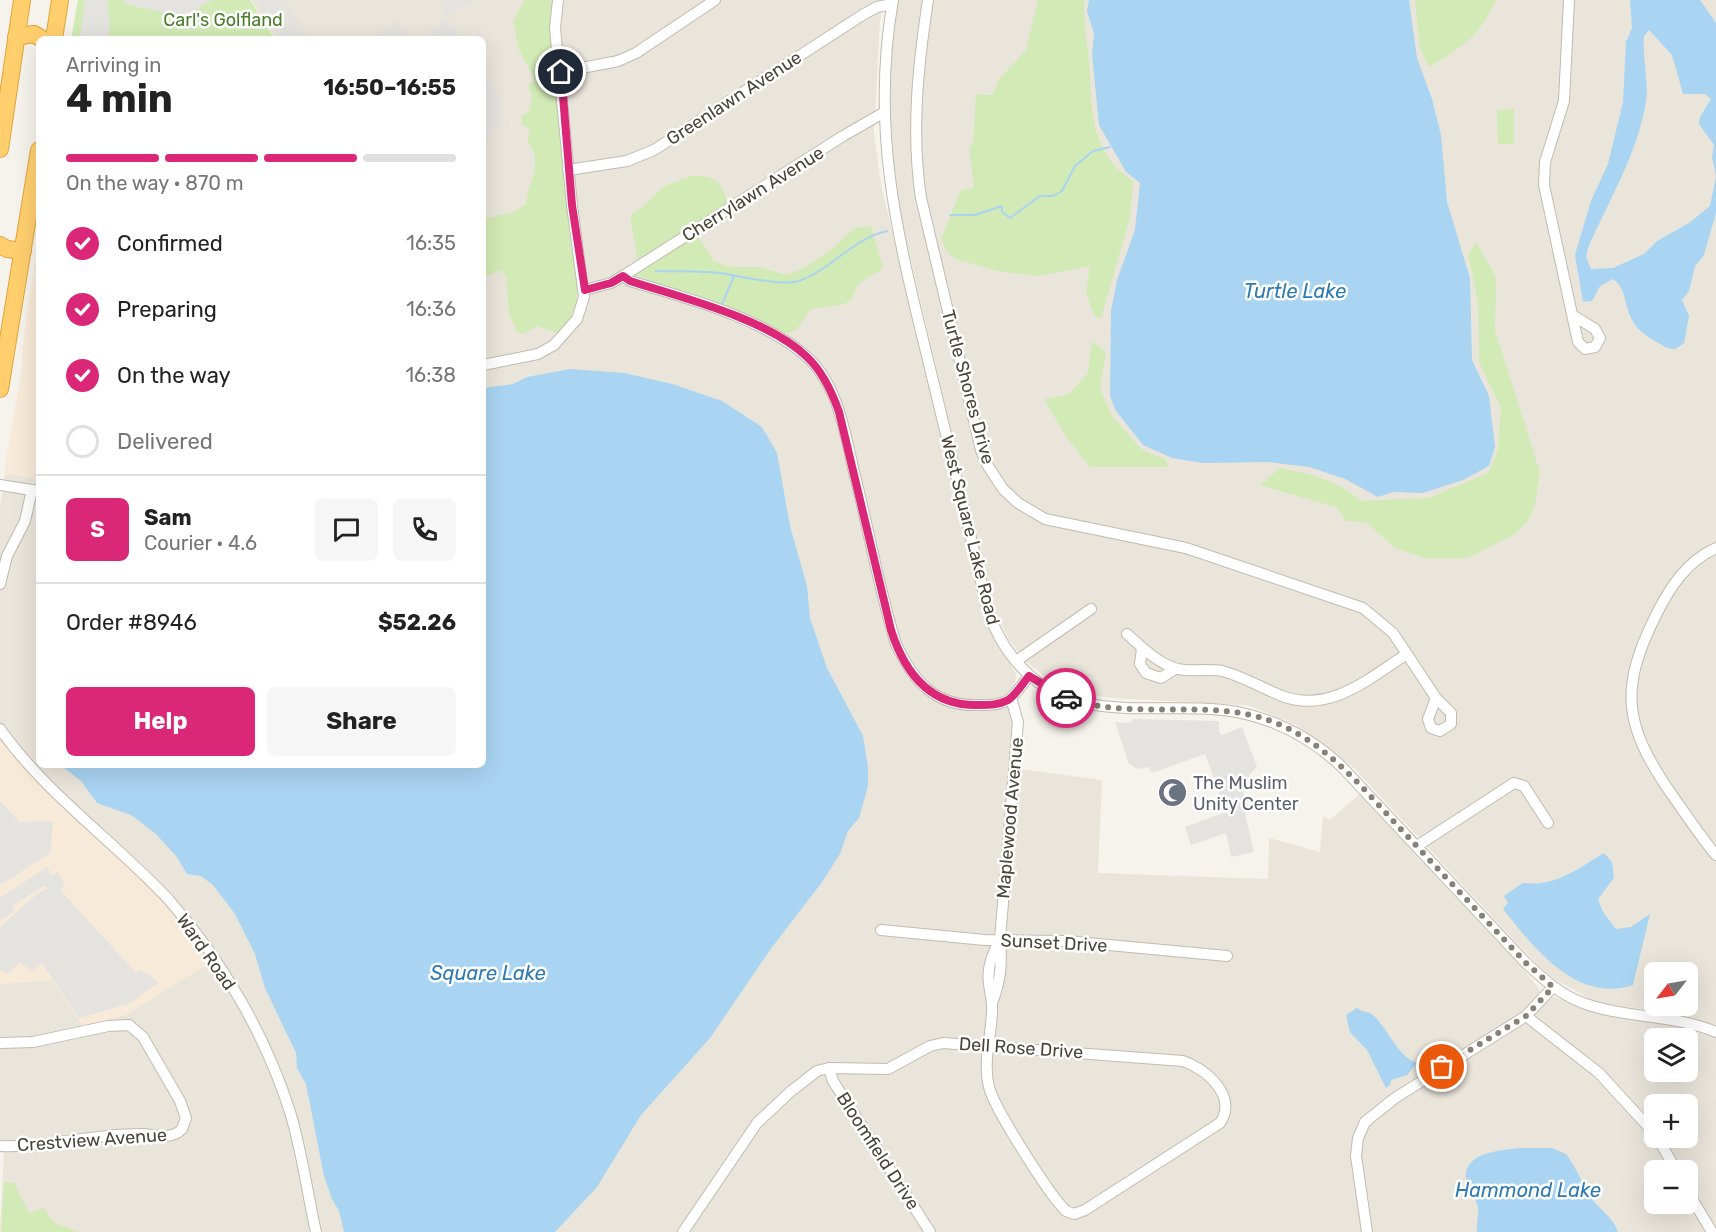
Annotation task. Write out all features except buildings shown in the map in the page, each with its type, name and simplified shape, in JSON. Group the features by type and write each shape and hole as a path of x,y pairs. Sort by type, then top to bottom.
{"highway":[{"path":"0,149 22,0"},
{"path":"54,36 60,0"},
{"path":"16,37 34,34 37,36"},
{"path":"0,389 5,324 23,251 36,169"},
{"path":"0,245 7,249 23,251"}],"street":[{"path":"486,364 538,354 554,345 577,319 585,290 568,170 561,72 554,18 558,0"},
{"path":"561,72 598,66 636,53 716,0"},
{"name":"Turtle Shores Drive","path":"928,0 915,113 915,158 919,188 981,450 998,482 1017,503 1053,522 1186,548 1345,600 1377,617 1407,654 1436,698"},
{"path":"1569,0 1564,101 1545,162 1544,178 1574,316"},
{"name":"West Square Lake Road","path":"892,2 887,35 883,113 892,208 986,603 997,634 1016,661 1029,676 1063,697 1094,706 1225,710 1255,716 1283,727 1328,754 1526,963 1553,987 1598,1008 1680,1020 1716,1032"},
{"name":"Greenlawn Avenue","path":"568,170 627,161 654,150 864,14 892,2"},
{"name":"Cherrylawn Avenue","path":"585,290 611,283 623,276 883,113"},
{"path":"623,276 630,281 734,316 779,338 807,357 828,385 839,412 891,630 904,661 925,687 951,703 992,705 1011,698 1029,676"},
{"path":"0,485 36,491 25,521 7,556 0,584"},
{"path":"1716,548 1686,569 1665,597 1637,661 1631,695 1635,728 1646,756 1716,855"},
{"path":"1016,661 1091,609"},
{"path":"1127,634 1174,669 1220,671 1284,696 1312,701 1343,695 1407,654"},
{"path":"1143,648 1140,664 1146,673 1161,678 1174,669"},
{"name":"Maplewood Avenue","path":"1011,698 1018,722 1000,939 990,963 988,981 992,1004 988,1085 997,1108 1062,1207 1070,1213"},
{"name":"Ward Road","path":"0,729 46,781 168,900 222,972 257,1033 284,1094 298,1143 316,1232"},
{"path":"1417,846 1514,783 1524,786 1548,823"},
{"name":"Sunset Drive","path":"881,930 1000,939 1066,941 1227,957"},
{"path":"1367,1232 1356,1156 1358,1138 1365,1122 1395,1098 1526,1016 1553,987"},
{"path":"1526,1016 1599,1072 1644,1122"},
{"name":"Crestview Avenue","path":"0,1043 33,1042 108,1026 129,1024 143,1037 180,1101 186,1118 182,1129 171,1136 121,1135 60,1144 0,1146"},
{"name":"Dell Rose Drive","path":"829,1068 880,1070 901,1064 936,1044 989,1045 1183,1061 1208,1074 1225,1100 1226,1114 1220,1123 1085,1210 1070,1213"},
{"path":"683,1232 757,1123 807,1078 829,1068"},
{"name":"Bloomfield Drive","path":"829,1068 833,1081 930,1232"},
{"path":"1698,1209 1712,1232"}],"shaded area":[{"path":"85,0 107,0 110,26 108,36 80,36"},
{"path":"124,0 211,0 185,17 127,4"},
{"path":"251,0 884,0 880,22 874,132 881,185 981,601 990,629 1016,674 1010,768 1102,780 1098,873 1268,879 1269,838 1320,852 1323,816 1330,820 1361,793 1519,963 1542,993 1606,1014 1656,1020 1683,1028 1644,1028 1644,1082 1698,1082 1698,1033 1716,1038 1716,1232 0,1232 4,1151 0,1150 0,984 52,980 11,750 0,740 0,506 5,474 36,479 36,768 125,768 639,1015 486,748 486,36 274,36"},
{"path":"256,0 284,0 307,36 280,36"},
{"path":"441,0 475,0 447,17 439,3"},
{"name":"Turtle Lake","path":"899,0 1716,0 1716,1025 1687,1016 1698,1016 1698,962 1644,962 1644,1009 1592,1000 1554,979 1538,966 1353,767 1294,724 1247,705 1112,698 1078,693 1043,675 1024,660 1008,638 992,605 895,192 888,118 891,46"},
{"path":"448,19 459,36 434,36 429,29"},
{"path":"398,22 408,36 374,36"},
{"path":"486,77 504,104 497,108 506,122 486,134"},
{"path":"36,256 36,479 5,474 22,365 23,341"},
{"path":"1133,719 1219,721 1219,732 1222,735 1242,727 1257,767 1249,775 1252,782 1241,786 1250,811 1245,813 1254,852 1231,857 1226,833 1191,845 1185,827 1226,812 1205,754 1152,773 1148,767 1138,769 1129,764 1115,722 1131,723"},
{"path":"0,740 154,891 211,962 126,1015 83,1027 52,980 0,984"},
{"path":"0,801 19,822 53,821 50,853 0,885"},
{"path":"47,867 52,875 58,872 64,885 61,891 136,973 141,970 159,982 128,1004 79,1018 42,963 32,971 20,962 7,974 0,970 0,927 37,894 49,888 44,886 12,906 15,911 0,921 0,898"}],"green space":[{"name":"Carl's Golfland","path":"78,0 124,0 127,4 185,17 211,0 250,0 273,36 72,36"},
{"path":"525,0 551,0 571,247 577,282 572,314 558,333 536,326 523,334 517,332 509,314 506,276 499,270 486,276 486,218 514,212 526,204 535,163 535,156 527,141 530,130 521,124 521,116 529,111 532,98 528,85 535,80 519,50 513,21"},
{"path":"1038,0 1084,0 1092,108 1099,140 1107,155 1133,181 1130,218 1101,318 1094,316 1086,292 1090,266 1039,276 997,271 956,259 948,253 941,239 961,190 974,188 969,147 973,144 976,94 992,95 1000,78 1026,50"},
{"path":"1415,0 1496,0 1483,24 1469,40 1429,67 1420,49"},
{"path":"1514,109 1514,144 1498,144 1497,110"},
{"path":"692,176 712,178 716,181 723,189 728,203 638,261 630,215 645,205 664,186"},
{"path":"871,226 883,268 858,284 852,298 845,304 811,309 796,330 784,334 763,321 634,275 697,235 714,261 730,267 758,267 787,275 806,267 832,249 855,228"},
{"path":"1476,242 1496,277 1495,330 1540,472 1535,505 1528,521 1515,534 1467,558 1424,558 1395,548 1367,523 1347,521 1336,507 1260,485 1280,468 1333,483 1361,501 1428,498 1488,473 1498,450 1501,408 1479,362 1478,302 1468,255"},
{"path":"1092,341 1106,352 1100,388 1111,415 1142,450 1166,460 1168,467 1090,467 1065,435 1044,399 1068,395 1088,373"},
{"path":"4,1182 14,1183 29,1213 44,1208 53,1222 78,1232 1,1232"}],"water":[{"name":"Turtle Lake","path":"1089,0 1409,0 1417,58 1432,99 1441,135 1447,202 1470,278 1472,360 1489,396 1495,447 1489,466 1463,480 1423,493 1393,492 1378,497 1345,479 1309,467 1268,462 1203,463 1172,458 1143,445 1116,411 1110,396 1111,311 1117,280 1135,230 1140,183 1126,172 1099,125 1092,54 1094,34 1087,11"},
{"path":"1630,0 1700,0 1716,23 1716,176 1716,213 1704,255 1695,266 1689,291 1682,300 1689,316 1684,343 1675,349 1653,340 1634,324 1623,291 1613,279 1600,286 1592,301 1583,302 1575,255 1591,201 1608,164 1623,102 1626,42 1632,28","holes":["1649,30 1672,55 1683,94 1705,94 1711,99 1700,117 1699,124 1714,145 1712,157 1716,176 1710,206 1689,223 1657,241 1644,254 1613,268 1591,269 1586,257 1588,248 1630,158 1642,120 1647,94 1644,36"]},
{"name":"Square Lake","path":"570,369 624,373 672,384 722,401 762,427 777,453 790,526 807,586 810,618 827,668 863,736 868,767 868,786 859,818 848,831 840,854 822,882 770,950 710,1038 641,1115 597,1187 555,1232 344,1232 339,1211 324,1176 306,1084 297,1068 296,1053 265,988 255,954 235,914 213,885 201,876 187,874 176,856 156,834 131,815 97,803 81,781 64,768 486,768 486,388 513,384 527,377"},
{"path":"1604,853 1612,862 1614,878 1598,899 1603,912 1616,929 1631,927 1650,914 1633,985 1613,989 1593,987 1575,980 1559,969 1529,940 1503,909 1508,903 1504,896 1523,883 1535,884 1566,876"},
{"path":"1357,1008 1374,1016 1404,1055 1417,1063 1407,1075 1391,1080 1390,1085 1386,1088 1367,1050 1350,1032 1346,1015"},
{"name":"Hammond Lake","path":"1521,1148 1552,1148 1566,1154 1589,1195 1616,1226 1618,1232 1477,1232 1478,1207 1469,1189 1466,1178 1467,1169 1477,1158 1486,1154"}],"waterway":[{"path":"950,215 975,215 1002,206 1002,212 1010,218 1040,196 1053,196 1062,191 1075,166 1093,151 1110,147"},
{"path":"656,271 709,272 763,280 799,281 822,269 863,240 887,231"},
{"path":"722,304 734,276"}],"way so far":[{"path":"1066,698 1094,706 1225,710 1255,716 1303,737 1341,766 1526,963 1553,987 1526,1016 1442,1067"}],"place":[{"name":"The Muslim Unity Center","path":"1172,793"}],"route":[{"path":"561,72 572,205 585,290 611,283 623,276 630,281 734,316 792,345 807,357 819,371 834,397 873,546 891,630 904,661 914,675 938,697 962,706 992,705 1006,701 1029,676 1066,698"}]}
